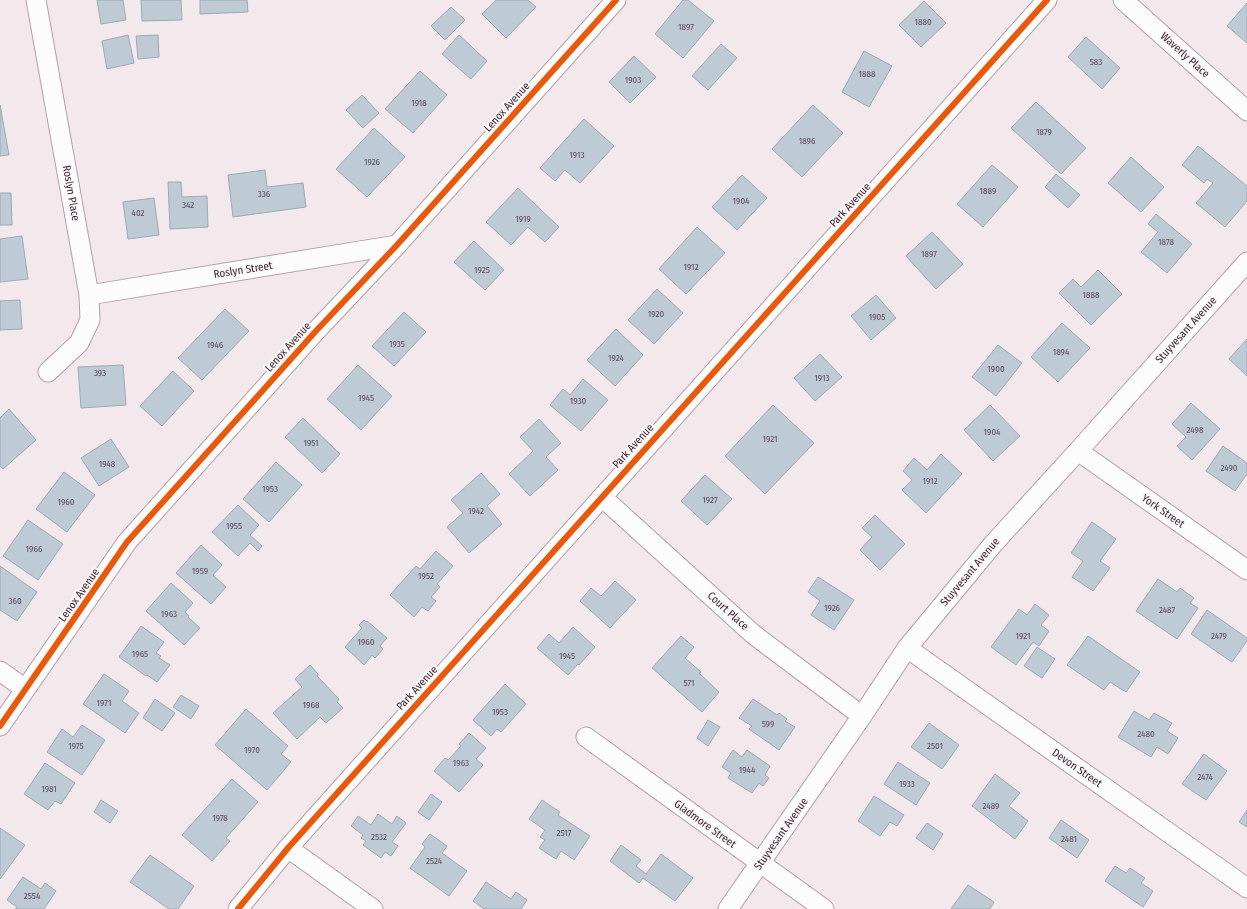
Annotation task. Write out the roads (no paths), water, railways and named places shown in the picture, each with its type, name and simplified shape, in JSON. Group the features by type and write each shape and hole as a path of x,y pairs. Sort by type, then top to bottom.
{"street":[{"name":"Roslyn Place","path":"36,0 89,295 90,320 79,343 48,372"},
{"name":"Lenox Avenue","path":"0,726 127,542 315,332 397,245 616,0"},
{"name":"Park Avenue","path":"238,909 288,848 1047,0"},
{"name":"Waverly Place","path":"1123,0 1247,111"},
{"name":"Roslyn Street","path":"89,295 397,245"},
{"name":"Stuyvesant Avenue","path":"728,909 862,716 906,648 994,543 1078,452 1247,262"},
{"name":"York Street","path":"1078,452 1247,570"},
{"name":"Court Place","path":"602,497 753,634 862,716"},
{"name":"Devon Street","path":"906,648 1247,888"},
{"path":"0,671 25,689"},
{"name":"Gladmore Street","path":"586,737 824,909"},
{"path":"288,848 373,909"}]}
